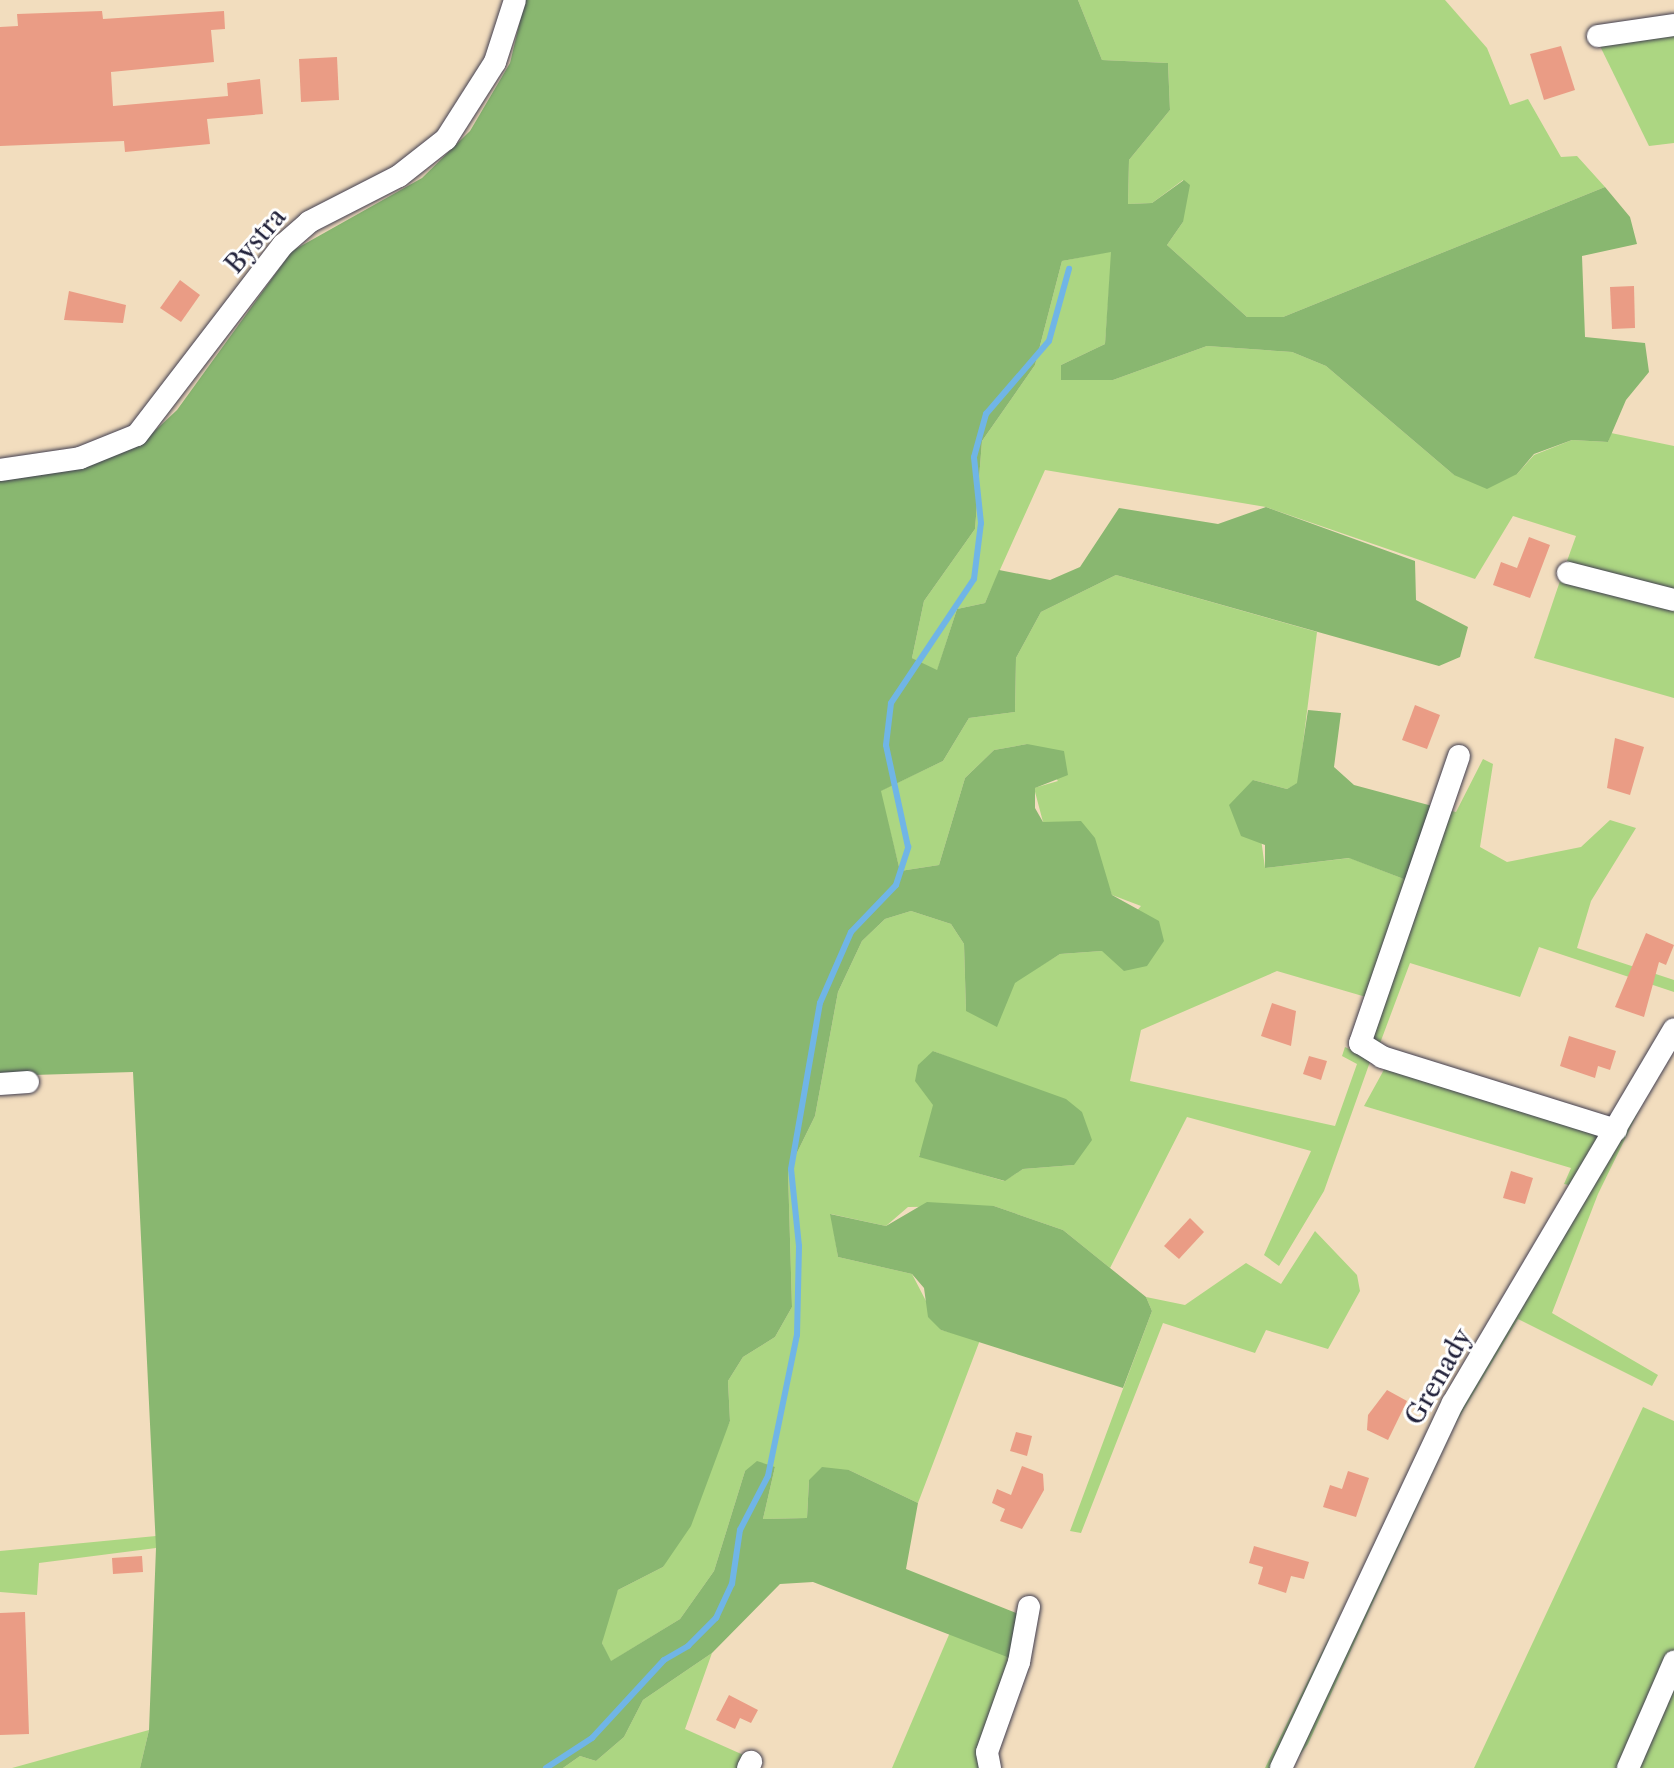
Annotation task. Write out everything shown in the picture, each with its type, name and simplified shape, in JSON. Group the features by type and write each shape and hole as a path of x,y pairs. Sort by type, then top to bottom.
{"street":[{"name":"Bystra","path":"0,470 80,458 137,435 283,245 309,222 425,159 446,139 495,62 515,0"},
{"path":"1598,36 1674,25"},
{"path":"1568,573 1674,600"},
{"path":"1459,756 1360,1043 1382,1057 1616,1130"},
{"name":"Grenady","path":"1281,1768 1453,1403 1674,1029"},
{"path":"0,1084 28,1082"},
{"path":"990,1768 987,1752 1019,1662 1029,1607"},
{"path":"1628,1768 1674,1662"}],"green space":[{"path":"525,0 1078,0 1102,60 1168,63 1170,110 1129,160 1128,204 1152,203 1184,180 1190,185 1183,222 1167,245 1247,317 1283,317 1605,187 1630,217 1637,244 1582,256 1585,337 1645,343 1649,372 1626,400 1608,442 1572,440 1534,454 1517,474 1487,489 1454,475 1326,366 1292,352 1207,346 1113,380 1061,380 1061,365 1105,344 1111,252 1062,261 1035,365 982,441 975,529 924,601 912,658 937,670 957,609 985,603 999,570 1050,580 1080,567 1119,508 1218,524 1266,507 1415,561 1416,600 1468,627 1460,657 1439,666 1116,575 1041,612 1016,658 1015,712 969,718 943,761 881,791 900,871 939,865 965,778 994,750 1027,744 1064,751 1068,775 1035,788 1035,808 1043,822 1081,821 1095,838 1112,895 1159,921 1164,941 1147,966 1124,971 1102,951 1060,954 1015,983 997,1027 966,1011 964,944 951,924 911,911 885,919 862,941 838,992 815,1116 788,1171 792,1307 775,1337 743,1357 728,1381 730,1421 691,1526 663,1567 618,1590 602,1643 611,1661 680,1619 714,1571 745,1471 757,1461 775,1467 763,1519 807,1518 809,1480 822,1467 849,1470 918,1503 906,1569 1021,1615 1015,1660 813,1582 780,1584 712,1653 643,1700 624,1737 596,1761 580,1756 563,1768 140,1768 149,1730 156,1548 133,1072 0,1076 0,481 85,468 143,442 177,410 292,251 422,178 470,131 510,63"},
{"path":"1078,0 1445,0 1487,48 1510,105 1528,99 1561,157 1577,156 1605,187 1283,317 1247,317 1167,245 1183,222 1183,180 1152,203 1128,204 1129,160 1170,110 1168,63 1102,60"},
{"path":"1674,33 1674,143 1649,146 1599,44"},
{"path":"1112,251 1105,344 1061,365 1061,379 1113,380 1207,346 1292,352 1326,366 1454,475 1517,474 1534,455 1572,440 1608,442 1611,433 1674,446 1674,593 1572,568 1567,561 1576,536 1513,516 1475,579 1266,507 1045,470 985,603 957,609 937,671 912,658 924,601 975,529 982,441 1035,365 1062,261"},
{"path":"1116,575 1317,632 1298,783 1287,789 1253,780 1265,868 1350,858 1409,881 1366,997 1277,971 1141,1030 1130,1081 1335,1126 1357,1064 1342,1056 1345,1047 1371,1059 1324,1191 1279,1266 1264,1255 1311,1151 1187,1117 1110,1268 1063,1230 994,1206 908,1207 886,1226 831,1214 838,1257 912,1274 941,1330 980,1340 918,1503 849,1470 809,1480 807,1518 763,1519 775,1467 745,1471 714,1571 680,1619 610,1662 602,1643 606,1613 618,1590 663,1567 730,1421 728,1381 743,1357 775,1337 792,1307 788,1171 815,1116 838,992 862,941 885,919 911,911 951,924 964,944 966,1011 1060,954 1102,951 1141,906 1112,895 1102,869 1061,826 1043,822 1034,788 1058,781 1027,744 994,750 965,778 939,865 900,871 880,791 943,761 969,718 1015,712 1016,658 1041,612","holes":["933,1051 989,1073 1074,1165 1023,1169 1004,1181 919,1156 933,1125"]},
{"path":"1562,575 1674,604 1674,698 1534,658"},
{"path":"1308,710 1341,713 1334,767 1354,785 1436,807 1409,881 1349,858 1265,868 1265,845 1241,836 1229,805 1253,780 1287,789 1297,783"},
{"path":"1483,759 1493,764 1480,847 1507,862 1581,847 1610,820 1636,828 1591,901 1577,948 1674,980 1674,992 1539,947 1520,997 1410,963 1379,1046 1614,1119 1374,1049 1366,1028 1447,810 1456,812"},
{"path":"1674,1039 1598,1194 1552,1313 1658,1375 1652,1386 1518,1319 1454,1426 1308,1744 1290,1768 1436,1453"},
{"path":"933,1051 1066,1099 1082,1112 1092,1140 1074,1165 1023,1169 1005,1181 919,1157 933,1105 915,1081 918,1065"},
{"path":"1386,1066 1601,1134 1578,1187 1564,1184 1571,1168 1364,1106"},
{"path":"927,1202 994,1206 1063,1230 1146,1297 1152,1311 1123,1388 941,1330 928,1317 924,1288 912,1274 838,1257 830,1214 886,1226"},
{"path":"1315,1231 1357,1275 1360,1291 1328,1349 1266,1330 1255,1353 1163,1323 1081,1533 1070,1531 1152,1311 1146,1297 1185,1305 1246,1263 1281,1284"},
{"path":"1643,1407 1674,1421 1674,1650 1622,1768 1474,1768"},
{"path":"156,1536 156,1548 39,1563 37,1595 0,1592 0,1551"},
{"path":"1346,1598 1275,1768 1265,1768 1327,1642"},
{"path":"951,1630 1015,1660 985,1768 892,1768"},
{"path":"712,1653 685,1729 748,1757 743,1768 563,1768 580,1756 596,1761 624,1737 643,1700"},
{"path":"1674,1682 1674,1768 1636,1768"},
{"path":"149,1730 140,1768 12,1768"}],"building":[{"path":"102,11 103,19 224,11 225,29 211,30 214,62 111,72 113,106 228,96 227,83 260,79 263,114 207,119 210,144 125,152 124,141 0,146 0,27 18,26 17,14"},
{"path":"1561,46 1575,90 1544,100 1530,54"},
{"path":"337,57 339,100 301,102 299,59"},
{"path":"180,280 200,295 181,322 160,308"},
{"path":"1634,286 1635,328 1612,329 1610,287"},
{"path":"69,291 126,305 123,323 64,320"},
{"path":"1529,537 1550,545 1530,598 1493,585 1501,562 1517,568"},
{"path":"1415,705 1440,715 1427,749 1402,740"},
{"path":"1615,738 1644,747 1630,795 1607,788"},
{"path":"1646,933 1674,945 1666,965 1659,962 1644,1017 1615,1007"},
{"path":"1272,1003 1296,1011 1291,1046 1261,1036"},
{"path":"1569,1036 1616,1051 1610,1070 1598,1066 1595,1078 1560,1066"},
{"path":"1309,1056 1327,1061 1321,1080 1303,1074"},
{"path":"1511,1171 1533,1178 1525,1204 1503,1198"},
{"path":"1190,1218 1204,1232 1179,1259 1164,1246"},
{"path":"1387,1390 1407,1401 1388,1440 1367,1430 1368,1415"},
{"path":"1016,1432 1032,1436 1027,1456 1010,1451"},
{"path":"1022,1466 1043,1474 1044,1490 1022,1529 1000,1521 1005,1509 992,1503 997,1489 1011,1495"},
{"path":"1348,1471 1369,1478 1356,1517 1323,1507 1330,1485 1342,1489"},
{"path":"1254,1546 1309,1562 1304,1579 1291,1576 1286,1593 1258,1584 1263,1567 1249,1563"},
{"path":"142,1556 143,1572 113,1574 112,1558"},
{"path":"25,1612 29,1734 0,1735 0,1613"},
{"path":"729,1695 758,1710 751,1723 740,1718 735,1729 716,1720"}],"waterway":[{"path":"546,1768 592,1738 664,1660 688,1646 716,1618 732,1584 740,1530 768,1476 797,1335 799,1246 791,1169 820,1003 851,932 896,885 908,847 886,745 891,703 974,579 981,523 974,457 986,414 1049,341 1069,269"}]}
